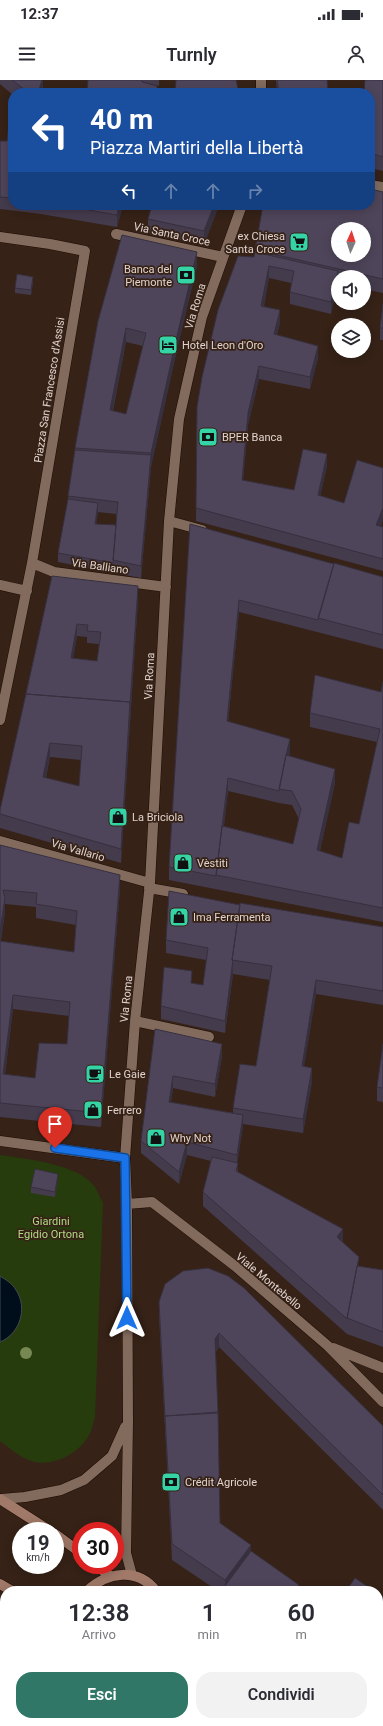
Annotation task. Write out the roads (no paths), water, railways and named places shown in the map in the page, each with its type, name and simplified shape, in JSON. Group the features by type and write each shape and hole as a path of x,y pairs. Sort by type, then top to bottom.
{"main road":[{"path":"0,1499 36,1522"},
{"path":"92,1586 96,1582 110,1576 120,1574 132,1576 144,1581 150,1586"}],"street":[{"name":"Via Roma","path":"132,1576 126,1553 128,1422 127,1204 125,1158 135,1021 150,885 169,521 179,420 202,317 240,210"},
{"name":"Via Santa Croce","path":"116,234 224,257"},
{"name":"Piazza San Francesco d'Assisi","path":"0,237 50,244 85,252 27,591 0,720"},
{"path":"169,521 210,532"},
{"name":"Via Balliano","path":"32,563 54,572 166,587"},
{"path":"0,585 27,591"},
{"name":"Via Vallario","path":"0,841 196,897"},
{"path":"135,1021 209,1037"},
{"path":"0,1141 125,1158"},
{"name":"Viale Montebello","path":"127,1204 152,1202 235,1266 328,1346 383,1402"},
{"path":"328,1346 383,1368"},
{"path":"0,1499 25,1497 61,1490 84,1480 112,1456 128,1422"}],"water":[{"path":"0,1276 11,1284 16,1290 20,1297 21,1312 20,1320 13,1333 0,1342"}],"place":[{"name":"ex Chiesa Santa Croce","path":"299,242"},
{"name":"Banca del Piemonte","path":"186,275"},
{"name":"Hotel Leon d'Oro","path":"168,345"},
{"name":"BPER Banca","path":"208,437"},
{"name":"La Briciola","path":"118,817"},
{"name":"Vèstiti","path":"183,863"},
{"name":"Ima Ferramenta","path":"179,917"},
{"name":"Le Gaie","path":"95,1074"},
{"name":"Ferrero","path":"93,1110"},
{"name":"Why Not","path":"156,1138"},
{"name":"Crédit Agricole","path":"171,1482"}],"park label":[{"name":"Giardini Egidio Ortona","path":"51,1227"}]}
